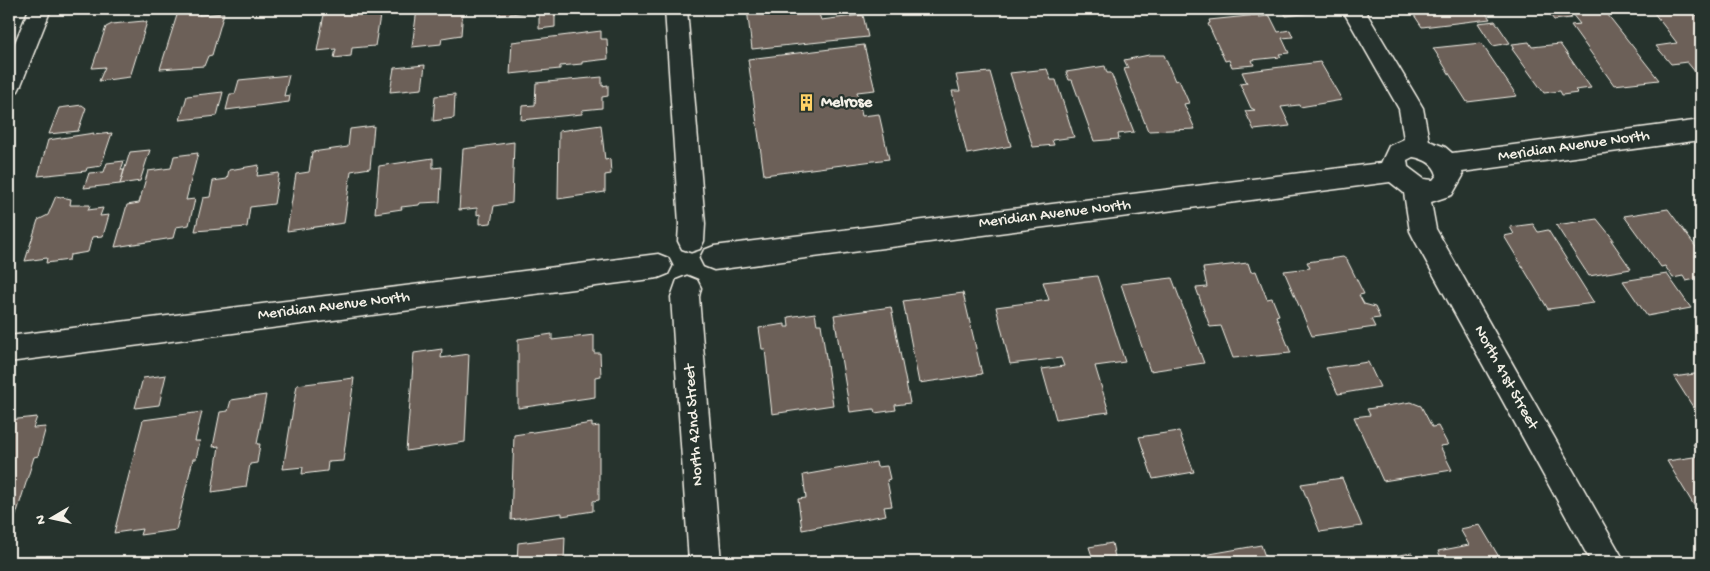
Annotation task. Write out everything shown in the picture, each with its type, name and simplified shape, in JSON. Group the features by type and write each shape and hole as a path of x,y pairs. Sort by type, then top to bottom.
{"street":[{"path":"9,85 40,9"},
{"path":"676,9 692,224 691,241"},
{"path":"1353,9 1411,108 1418,148"},
{"name":"Meridian Avenue North","path":"1446,164 1701,130"},
{"path":"1418,148 1438,155 1446,164 1450,176 1444,187 1429,190 1406,179 1394,165 1397,153 1404,149 1418,148"},
{"name":"Meridian Avenue North","path":"714,258 1406,179"},
{"name":"North 41st Street","path":"1406,179 1423,231 1608,562"},
{"path":"691,241 705,246 714,258 714,266 706,279 699,285 687,288 674,287 666,283 660,276 658,266 664,253 678,243 691,241"},
{"name":"Meridian Avenue North","path":"9,349 658,266"},
{"name":"North 42nd Street","path":"687,288 686,306 705,562"}],"building":[{"path":"325,9 385,9 384,16 380,16 375,46 352,48 351,56 334,58 336,49 317,51"},
{"path":"417,9 463,9 461,35 442,38 441,44 412,47"},
{"path":"500,9 529,9 529,12 500,15"},
{"path":"747,9 826,9 827,13 819,14 821,20 863,15 868,37 752,49"},
{"path":"1282,9 1309,9 1311,13 1286,16"},
{"path":"1410,9 1483,9 1490,19 1422,27"},
{"path":"1546,9 1571,9 1565,10 1571,18 1554,20"},
{"path":"1651,9 1690,9 1701,20 1701,79 1687,62 1671,64 1656,46 1677,43"},
{"path":"201,10 199,15 224,13 212,55 208,56 204,66 160,69 178,12"},
{"path":"555,10 555,27 539,29 539,12"},
{"path":"1604,10 1659,80 1614,85 1571,25 1580,24 1572,14"},
{"path":"1258,15 1259,17 1270,16 1278,32 1290,30 1293,37 1282,38 1289,53 1279,54 1281,57 1252,60 1254,65 1232,67 1229,60 1225,61 1208,24 1210,23 1209,20"},
{"path":"1495,21 1510,43 1493,46 1478,23"},
{"path":"147,22 130,77 99,81 105,67 92,68 106,27 112,24"},
{"path":"601,31 601,39 607,39 608,59 560,66 560,69 510,74 512,42"},
{"path":"1529,42 1532,47 1560,44 1591,88 1575,90 1578,93 1562,95 1560,91 1544,93 1512,49 1514,48 1512,44"},
{"path":"1481,43 1517,96 1467,102 1433,48"},
{"name":"Melrose","path":"864,45 875,90 857,92 862,116 879,114 889,159 764,175 748,59"},
{"path":"1149,55 1164,55 1175,81 1179,80 1189,103 1184,104 1195,129 1148,131 1124,69 1128,68 1124,60"},
{"path":"1320,62 1342,100 1300,107 1299,105 1281,107 1290,126 1254,130 1245,111 1255,110 1251,108 1240,84 1247,83 1242,72"},
{"path":"425,65 422,89 390,92 394,68"},
{"path":"1105,66 1107,73 1111,73 1134,132 1118,134 1119,139 1094,141 1072,80 1069,80 1066,72"},
{"path":"1047,69 1051,80 1056,80 1074,137 1052,140 1054,145 1033,147 1010,73"},
{"path":"990,72 1011,146 967,154 952,91 960,91 956,75"},
{"path":"289,75 284,96 290,95 289,102 226,110 230,94 235,94 239,80"},
{"path":"602,77 602,86 608,85 608,96 602,97 602,108 582,110 582,114 521,120 522,106 535,105 536,83"},
{"path":"223,92 217,116 180,120 187,96"},
{"path":"455,94 454,118 433,121 435,96"},
{"path":"82,105 86,108 78,131 49,134 59,108"},
{"path":"601,125 605,160 610,159 611,174 605,175 605,192 558,199 559,131"},
{"path":"374,126 370,168 351,171 344,223 287,231 296,174 309,172 312,152 348,147 350,129"},
{"path":"94,133 93,135 112,133 101,166 87,168 86,171 38,176 48,140"},
{"path":"514,142 512,203 494,206 491,223 480,224 480,214 477,215 477,208 459,210 463,149"},
{"path":"150,150 140,181 120,184 130,152"},
{"path":"198,153 186,200 195,199 189,225 176,227 173,238 115,247 127,205 139,203 148,171 171,168 174,156"},
{"path":"433,158 433,168 442,167 440,202 420,203 419,205 401,207 402,209 375,213 379,166"},
{"path":"124,161 121,170 124,170 120,184 84,188 89,173 104,172 107,163"},
{"path":"259,165 257,176 279,173 274,204 250,207 247,227 195,231 203,198 210,197 213,181 227,179 229,170"},
{"path":"56,196 71,199 70,205 90,205 88,210 103,208 100,216 109,215 103,236 92,237 88,252 70,255 69,260 46,263 47,258 25,261 38,220 48,215"},
{"path":"1668,209 1701,254 1701,278 1686,281 1683,276 1673,278 1665,266 1661,267 1624,216"},
{"path":"1597,219 1614,240 1611,240 1631,269 1589,276 1556,225"},
{"path":"1533,224 1538,232 1548,230 1594,303 1548,309 1504,236 1514,234 1510,227"},
{"path":"1343,257 1347,260 1364,294 1359,295 1364,304 1375,307 1380,318 1371,319 1375,327 1312,336 1284,271 1310,268 1307,262"},
{"path":"1248,263 1251,272 1256,271 1267,299 1272,298 1279,315 1276,316 1291,353 1233,358 1221,326 1210,327 1196,288 1207,287 1203,268"},
{"path":"1667,274 1691,308 1647,316 1623,281"},
{"path":"1097,276 1125,362 1095,366 1109,412 1056,419 1042,369 1064,366 1061,358 1010,364 996,307 1049,300 1043,282"},
{"path":"1172,278 1204,363 1150,371 1121,284"},
{"path":"963,293 982,374 919,383 903,301"},
{"path":"891,307 910,403 895,405 896,410 875,413 874,409 850,412 834,315"},
{"path":"815,313 817,324 821,324 833,405 772,414 765,349 762,349 759,328 785,324 785,327 789,327 788,317"},
{"path":"552,334 552,340 594,335 594,353 600,353 601,376 595,377 595,397 518,408 518,339"},
{"path":"442,349 441,358 469,354 465,442 406,451 414,353"},
{"path":"1368,362 1380,387 1338,394 1326,368"},
{"path":"1701,373 1701,418 1700,418 1674,377"},
{"path":"166,375 159,405 135,408 143,378"},
{"path":"354,378 343,461 328,462 327,471 302,474 303,467 283,469 297,385"},
{"path":"266,395 257,444 260,444 257,463 250,464 246,487 212,492 219,446 213,447 220,412 228,411 231,400"},
{"path":"1411,402 1421,406 1432,427 1438,426 1448,445 1440,446 1452,470 1383,481 1354,417 1370,415 1367,409"},
{"path":"202,412 195,441 200,441 196,459 193,459 176,530 140,535 142,529 114,533 143,420"},
{"path":"37,417 33,428 46,427 38,456 34,457 13,525 9,526 9,420"},
{"path":"592,423 592,427 599,426 599,500 593,501 593,511 562,516 562,513 511,520 514,435"},
{"path":"1179,431 1194,472 1153,479 1139,437"},
{"path":"1701,443 1701,517 1667,461 1700,456 1693,444"},
{"path":"876,462 877,467 887,466 890,479 887,480 892,506 884,507 886,515 802,530 798,499 806,498 803,475"},
{"path":"1342,478 1362,526 1320,532 1301,484"},
{"path":"1480,525 1502,562 1443,562 1438,551 1469,545 1460,529"},
{"path":"565,537 564,562 517,562 518,543"},
{"path":"1112,543 1116,562 1094,562 1089,547"},
{"path":"1261,545 1267,562 1206,562 1204,555"},
{"path":"1412,553 1416,562 1357,562"},
{"path":"418,557 418,562 386,562"}],"place":[{"name":"Melrose","path":"807,103"}]}
